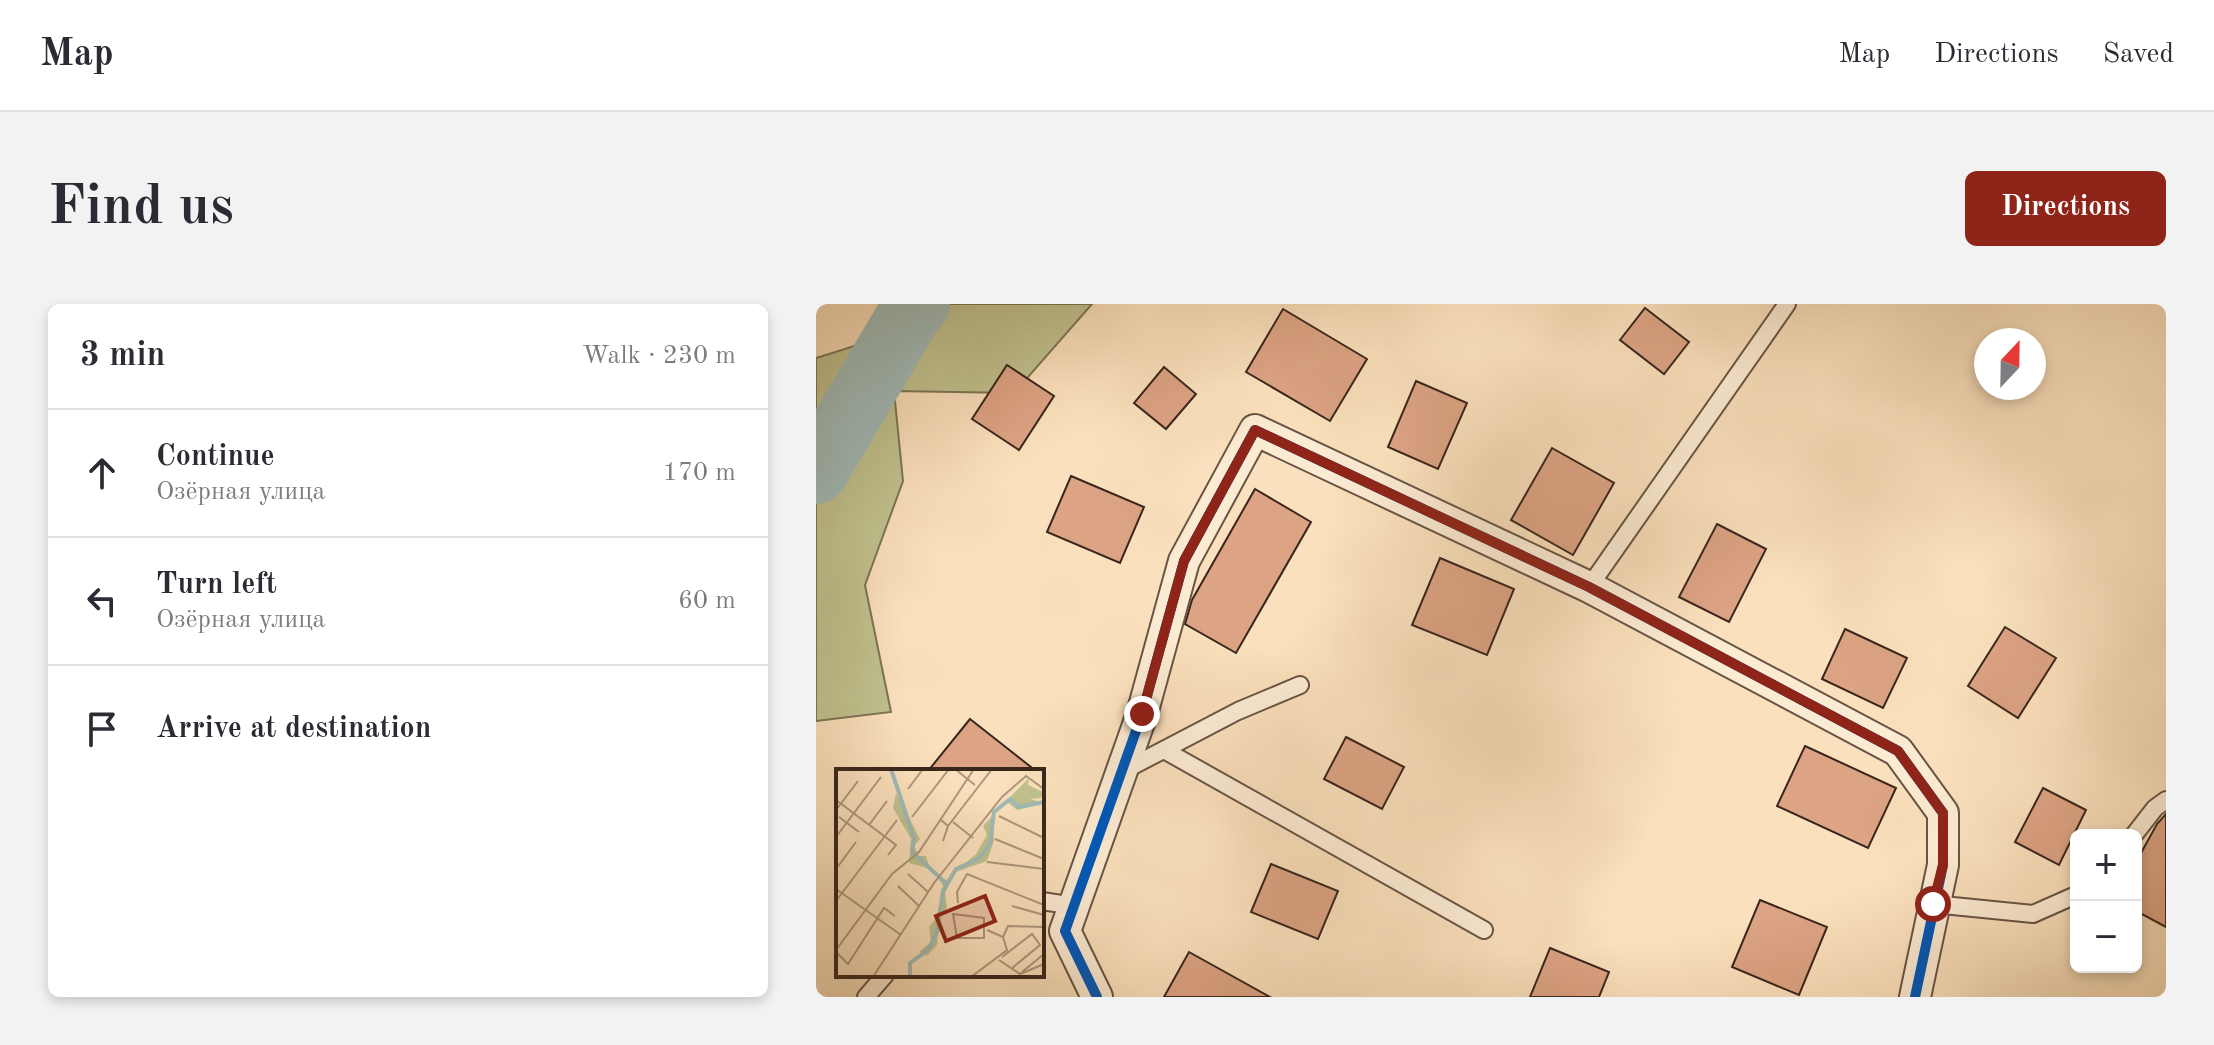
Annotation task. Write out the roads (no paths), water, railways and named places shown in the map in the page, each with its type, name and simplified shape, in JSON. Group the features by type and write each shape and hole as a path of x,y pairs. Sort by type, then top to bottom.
{"street":[{"path":"1097,997 1065,931 1142,714 1184,561 1255,430 1589,587 1898,751 1943,813 1943,865 1915,997"}],"lane":[{"path":"1589,587 1787,304"},
{"path":"1122,772 1238,711 1300,685"},
{"path":"1164,750 1484,930"},
{"path":"2139,829 2155,808 2166,800"},
{"path":"1933,904 2033,914 2070,898"},
{"path":"1044,901 1074,906"},
{"path":"866,997 883,977"}],"waterway":[{"path":"816,472 918,304"}]}
